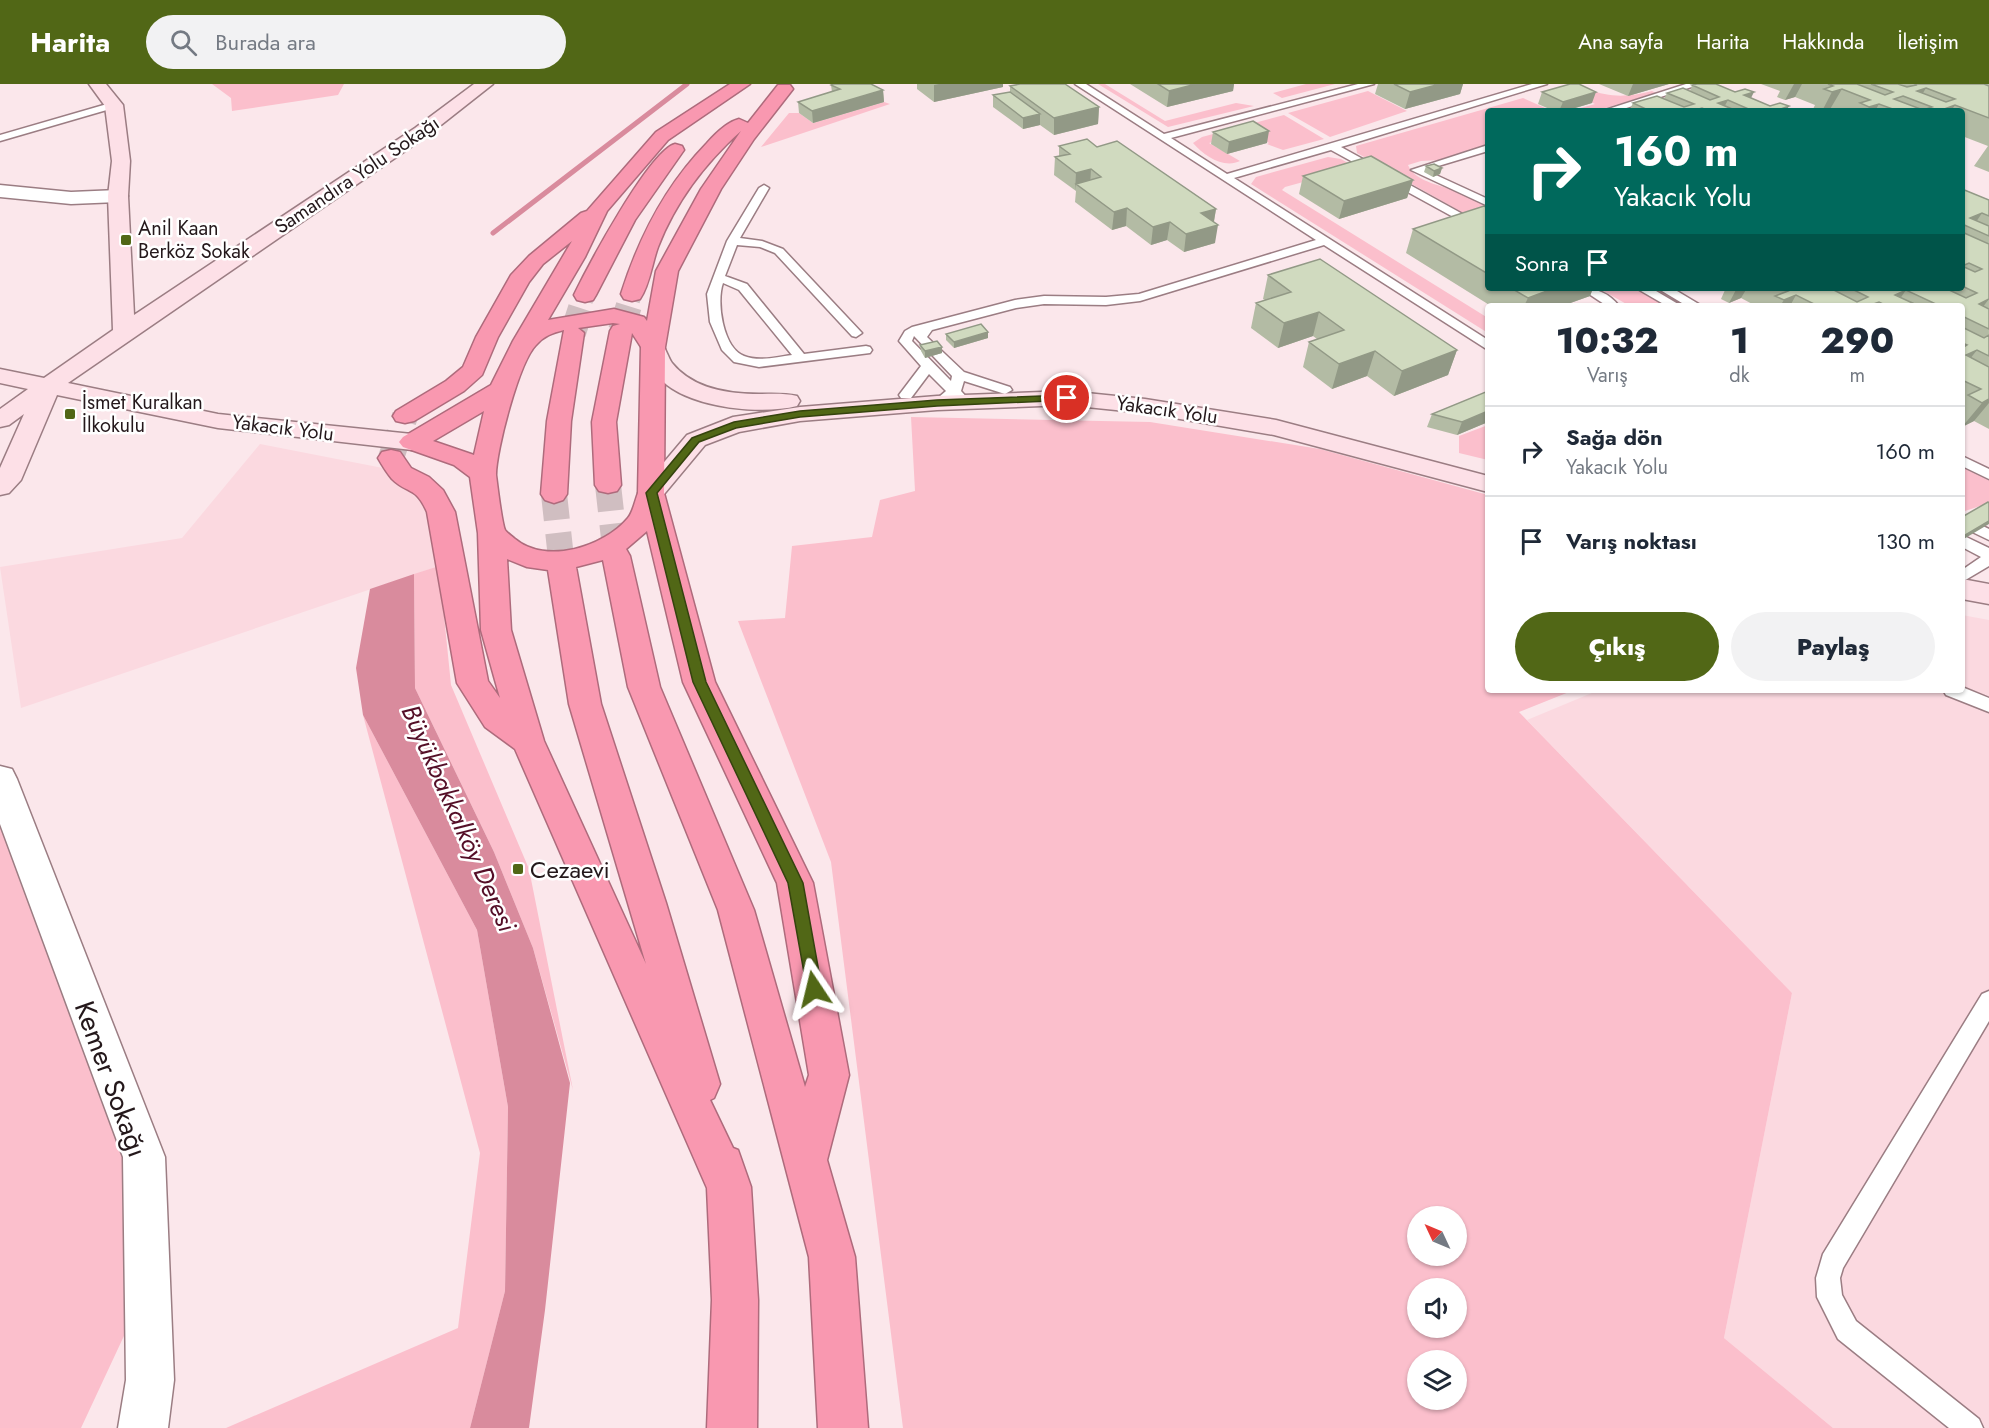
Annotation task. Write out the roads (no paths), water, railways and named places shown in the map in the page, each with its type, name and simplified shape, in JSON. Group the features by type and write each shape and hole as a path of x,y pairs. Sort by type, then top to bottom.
{"highway":[{"path":"405,416 455,386 474,370 487,337 519,280 536,260 598,208 662,136 742,84"},
{"path":"585,295 598,266 626,217 673,152 742,84"},
{"path":"632,294 641,260 664,210 689,174 724,135 787,86"},
{"path":"787,86 747,136 711,189 667,270 653,347 651,493 699,682 795,883 829,1075 805,1161"},
{"path":"598,208 574,257 524,343 501,388 483,474 492,532 496,630 528,741 577,855 729,1187"},
{"path":"524,343 540,328 569,321 614,316 636,322 653,347"},
{"path":"608,485 604,422 621,331"},
{"path":"554,494 559,421 573,333"},
{"path":"401,450 501,388"},
{"path":"401,450 463,459 483,474"},
{"path":"401,450 402,474 420,483 434,496 441,512 473,683 496,718 528,741"},
{"path":"492,532 513,551 544,561 586,556 627,537 641,521 651,493"},
{"path":"616,556 644,687 736,910 832,1257 843,1428"},
{"path":"562,567 585,704 648,903 729,1187 735,1300 732,1428"}],"main road":[{"path":"97,84 114,105 121,160 118,196 124,332"},
{"name":"Samandıra Yolu Sokağı","path":"0,420 124,332 421,132 485,84"},
{"name":"Yakacık Yolu","path":"653,347 663,367 682,385 711,397 778,401 1005,390 1120,390 1197,399 1278,416 1485,468"},
{"name":"Yakacık Yolu","path":"0,376 218,420 401,450"},
{"path":"3,489 50,386"},
{"name":"Yakacık Yolu","path":"651,493 696,440 734,425 953,393 1067,398 1174,410 1276,428 1485,483"},
{"path":"1965,590 1989,594"},
{"path":"1965,610 1989,614"}],"street":[{"path":"0,190 72,198 118,196"},
{"name":"Kemer Sokağı","path":"0,779 144,1157 150,1380 143,1428"}],"lane":[{"path":"1080,84 1485,344"},
{"path":"1164,137 1369,84"},
{"path":"1227,177 1542,84"},
{"path":"1619,108 1700,87"},
{"path":"1645,108 1700,87"},
{"path":"0,138 114,105"},
{"path":"1332,146 1485,231"},
{"path":"1485,149 1416,170 1485,202"},
{"path":"1485,159 1453,169 1449,173 1485,193"},
{"path":"764,188 733,241 713,294 716,322 731,354 752,363 866,350"},
{"path":"733,241 762,244 779,251 855,333"},
{"path":"953,393 905,340 909,334 928,326 1031,301 1133,299 1326,241"},
{"path":"719,279 743,287 801,358"},
{"path":"1592,291 1611,303"},
{"path":"1648,291 1670,303"},
{"path":"1668,291 1690,303"},
{"path":"928,326 920,337 953,393"},
{"path":"906,395 928,366"},
{"path":"1965,450 1989,463"},
{"path":"1965,462 1989,475"},
{"path":"1965,523 1989,535"},
{"path":"1965,542 1989,557 1965,575"},
{"path":"1959,693 1989,705"},
{"path":"1970,1428 1847,1330 1830,1297 1828,1278 1832,1263 1989,1001"}],"water":[{"path":"414,574 415,688 494,852 533,948 570,1083 545,1310 529,1428 470,1428 505,1291 508,1107 477,930 363,715 356,668 370,589"}],"waterway":[{"name":"Büyükbakkalköy Deresi","path":"493,233 687,84"}],"tunnel":[{"path":"630,300 632,294"},
{"path":"583,300 585,295"},
{"path":"573,333 584,299"},
{"path":"621,331 631,299"},
{"path":"391,458 405,416"},
{"path":"608,485 616,556"},
{"path":"554,494 562,567"}],"place":[{"name":"Anil Kaan Berköz Sokak","path":"126,240"},
{"name":"İsmet Kuralkan İlkokulu","path":"70,414"},
{"name":"Cezaevi","path":"518,869"}]}
